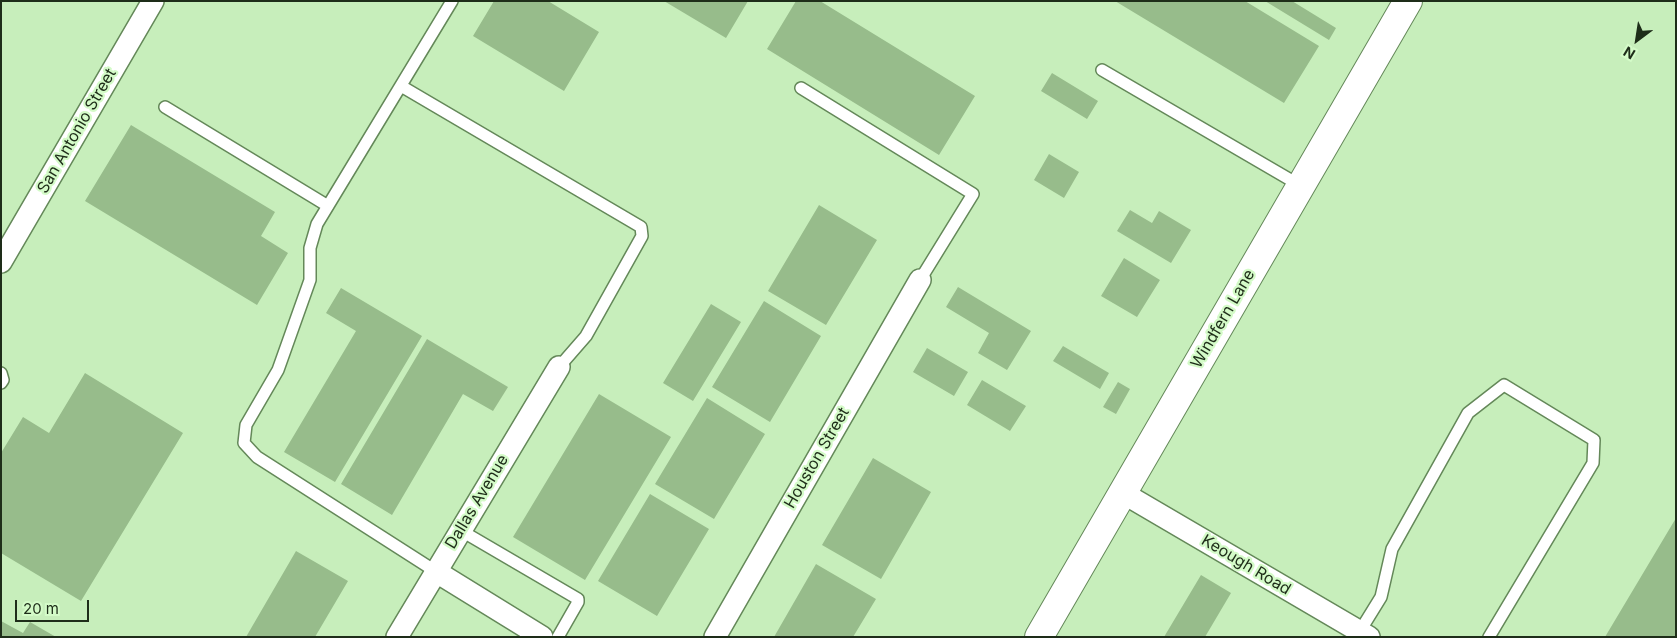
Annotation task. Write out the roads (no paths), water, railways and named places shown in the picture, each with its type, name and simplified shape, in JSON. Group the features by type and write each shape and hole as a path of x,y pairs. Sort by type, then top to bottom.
{"street":[{"name":"San Antonio Street","path":"1,262 153,1"},
{"name":"Windfern Lane","path":"1039,637 1408,1"},
{"name":"Houston Street","path":"715,637 920,280"},
{"name":"Dallas Avenue","path":"397,637 559,367"},
{"name":"Keough Road","path":"1123,492 1364,634"},
{"path":"435,571 542,637"}],"lane":[{"path":"435,571 257,457 244,443 246,425 278,370 310,280 310,248 317,224 452,1"},
{"path":"1102,70 1301,186"},
{"path":"400,86 641,227 642,236 586,336 559,367"},
{"path":"801,88 973,194 920,280"},
{"path":"165,108 328,206"},
{"path":"1,373 3,380 1,383"},
{"path":"1364,634 1381,597 1392,549 1468,413 1504,385 1594,440 1594,463 1489,637"},
{"path":"460,530 578,599 558,637"}]}
